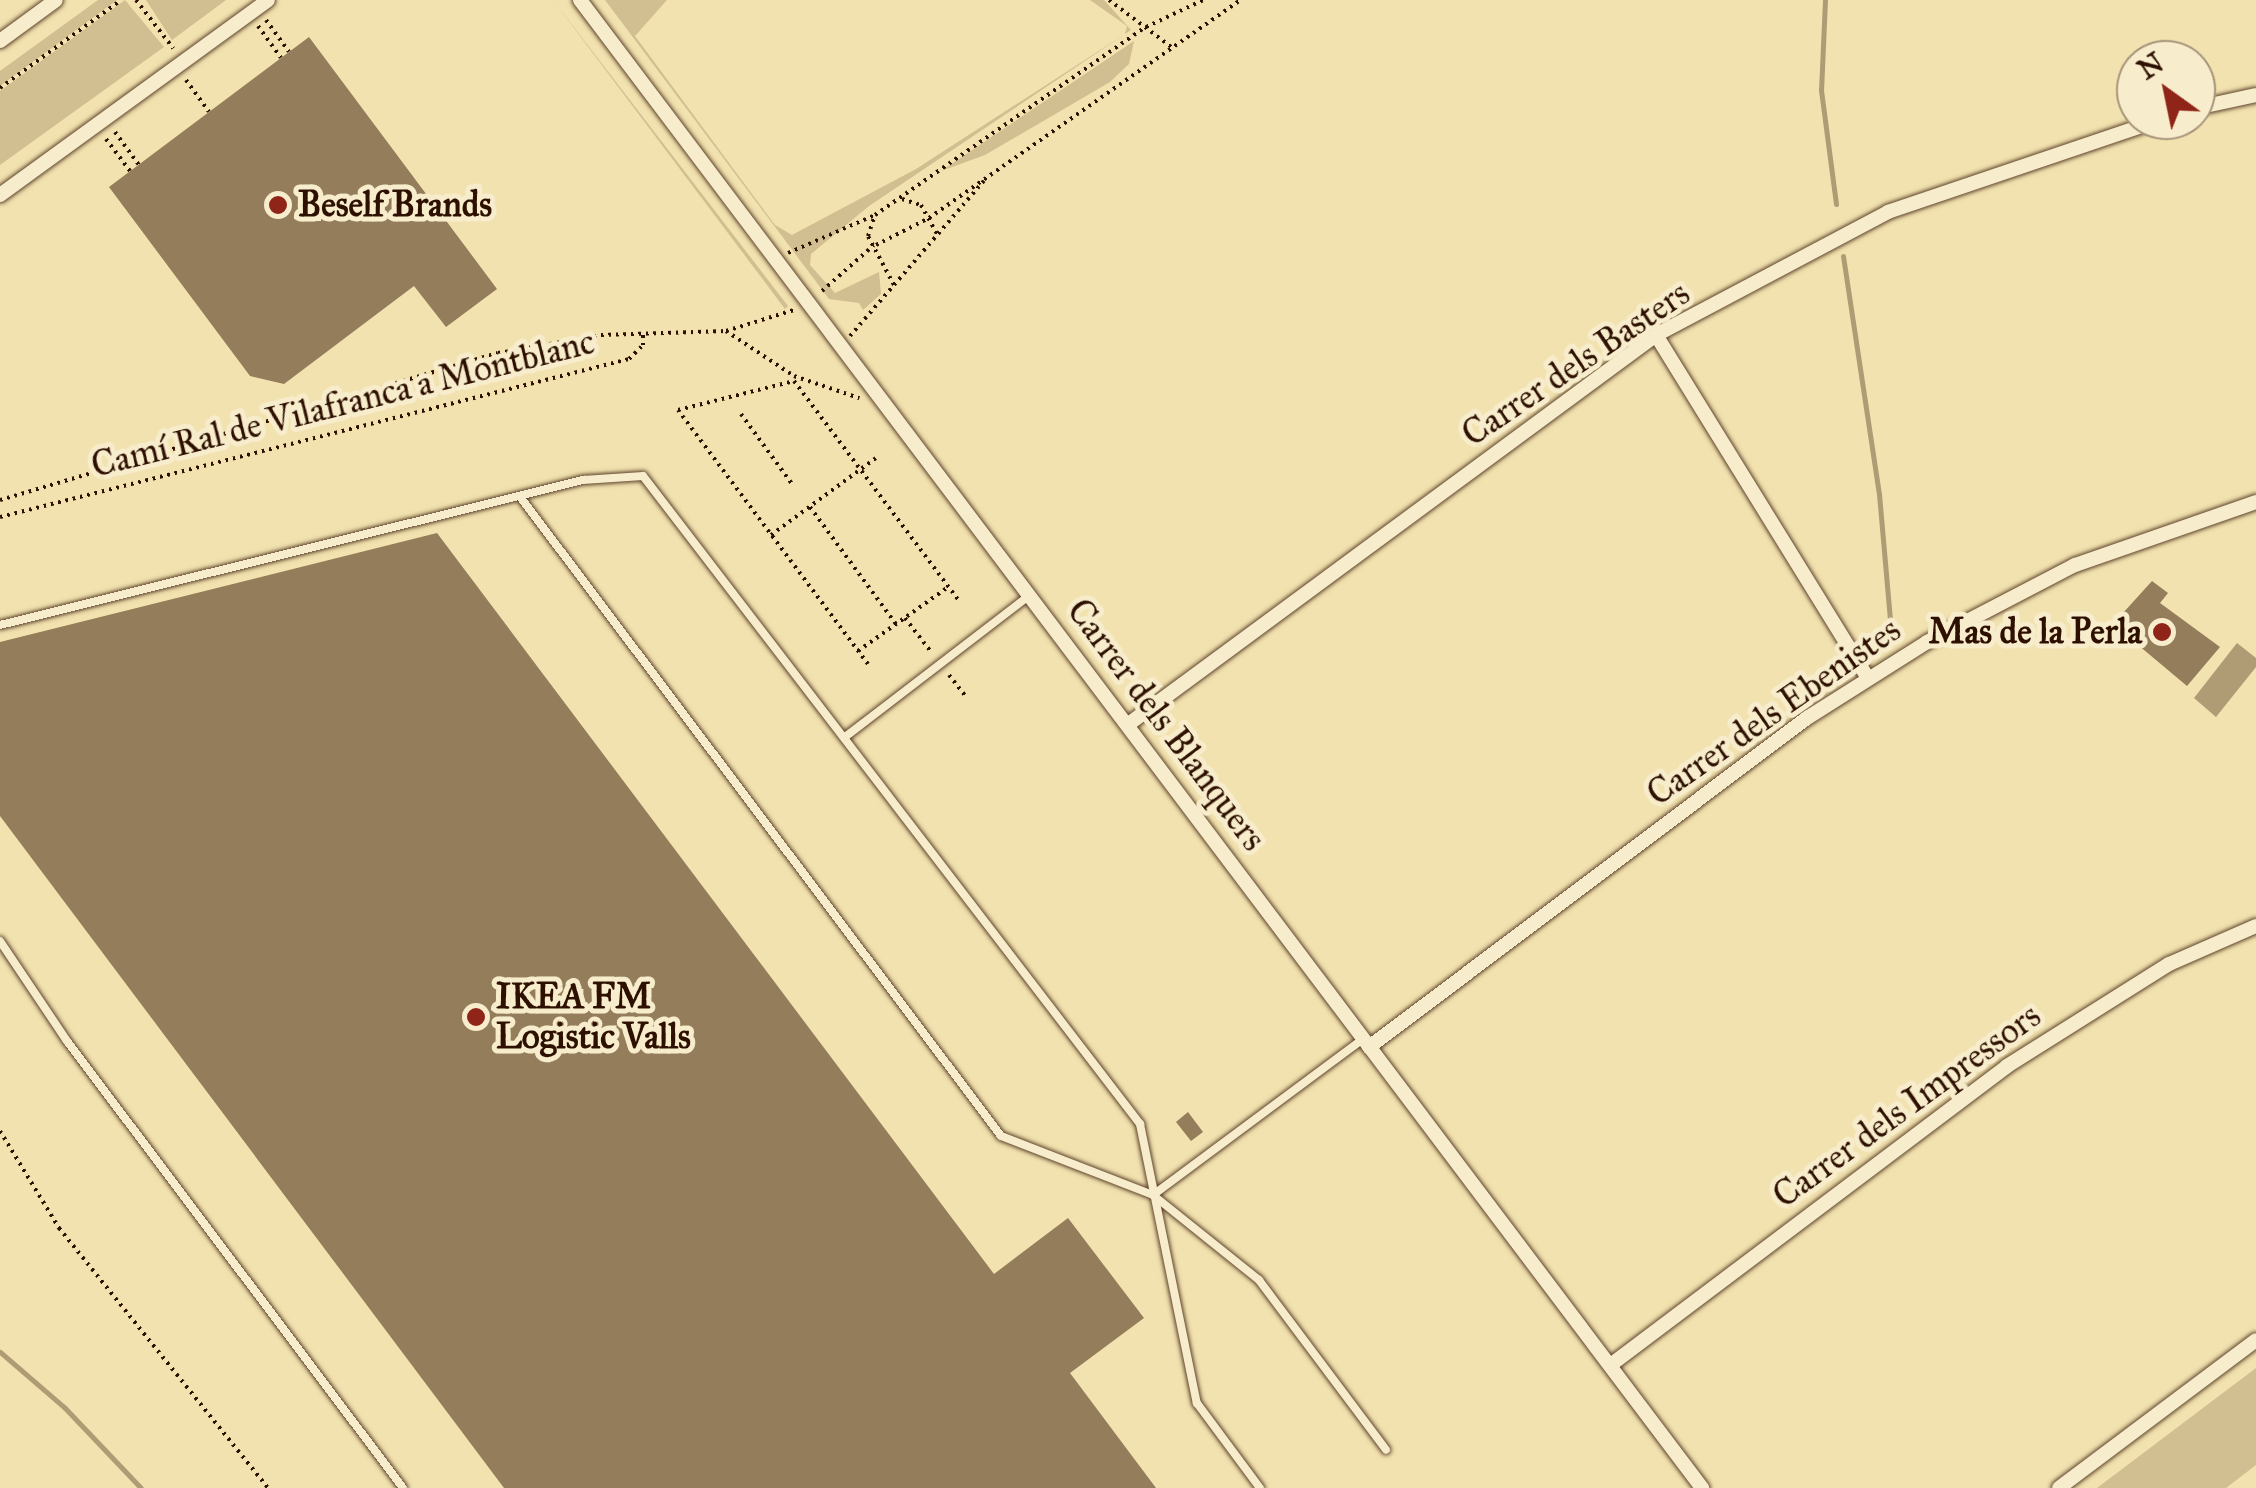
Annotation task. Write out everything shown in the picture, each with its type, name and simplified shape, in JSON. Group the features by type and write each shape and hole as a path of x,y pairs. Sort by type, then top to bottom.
{"street":[{"path":"0,40 56,0"},
{"path":"0,195 268,0"},
{"name":"Carrer dels Blanquers","path":"580,0 838,345 1130,723 1702,1488"},
{"path":"2216,104 2256,95"},
{"name":"Carrer dels Basters","path":"1130,723 1656,335 1888,212 2116,135"},
{"path":"1656,335 1868,678"},
{"name":"Carrer dels Ebenistes","path":"1366,1043 1868,678 2076,564 2256,502"},
{"name":"Carrer dels Impressors","path":"1612,1364 2007,1066 2169,964 2256,926"},
{"path":"2059,1488 2256,1340"}],"lane":[{"path":"0,625 619,473 644,476 1140,1124 1196,1403 1260,1488"},
{"path":"522,498 1001,1136 1152,1194 1259,1280 1386,1450"},
{"path":"844,736 1030,594"},
{"path":"0,942 67,1042 403,1488"},
{"path":"1152,1194 1366,1043"}],"path":[{"path":"0,88 121,0"},
{"path":"136,0 177,54"},
{"path":"1109,0 1174,49"},
{"path":"793,251 876,215 1146,27 1203,0"},
{"path":"823,290 874,245 929,218 1240,0"},
{"path":"266,20 289,52"},
{"path":"258,26 281,58"},
{"path":"186,80 209,112"},
{"path":"114,132 138,165"},
{"path":"106,138 130,171"},
{"path":"838,345 869,320 894,285 987,178"},
{"path":"902,199 920,205 938,236"},
{"path":"876,215 868,226 894,285"},
{"name":"Camí Ral de Vilafranca a Montblanc","path":"0,516 612,364 638,353 643,332 726,331 771,318 788,318 797,308"},
{"path":"726,331 794,376 852,397 880,399"},
{"path":"0,500 498,354 643,332"},
{"path":"868,664 678,410 794,381 958,601"},
{"path":"741,414 792,484"},
{"path":"771,534 876,458"},
{"path":"810,508 896,624"},
{"path":"858,651 948,587"},
{"path":"905,618 932,653"},
{"path":"950,675 966,698"},
{"path":"0,1131 59,1228 268,1488"}],"shaded area":[{"path":"98,0 117,0 0,86 0,71"},
{"path":"125,0 164,47 0,165 0,91"},
{"path":"146,0 226,0 172,40"},
{"path":"553,0 788,306 785,309"},
{"path":"605,0 667,0 635,36 775,225 792,235 916,169 1125,34 1127,26 1090,0 1104,0 1131,30 869,206 811,254 810,265 835,293 879,272 881,294 863,310 859,303 829,299"},
{"path":"1134,41 1129,64 1110,82 985,155 941,171"},
{"path":"2237,643 2256,658 2256,667 2216,717 2194,698"},
{"path":"2256,1368 2256,1465 2226,1488 2097,1488"}],"building":[{"name":"Beself Brands","path":"309,37 497,289 446,327 414,286 284,384 250,376 109,187"},
{"name":"IKEA FM Logistic Valls","path":"437,533 994,1274 1068,1218 1144,1318 1070,1373 1156,1488 504,1488 0,816 0,642"},
{"name":"Mas de la Perla","path":"2152,581 2168,593 2160,603 2220,647 2187,686 2113,624"},
{"path":"1188,1112 1203,1132 1191,1141 1176,1122"}],"waterway":[{"path":"1825,0 1821,90 1836,204"},
{"path":"1843,256 1879,494 1890,620"},
{"path":"0,1352 65,1408 141,1488"}],"place":[{"name":"Beself Brands","path":"278,205"},
{"name":"Mas de la Perla","path":"2162,632"},
{"name":"IKEA FM Logistic Valls","path":"476,1017"}]}
